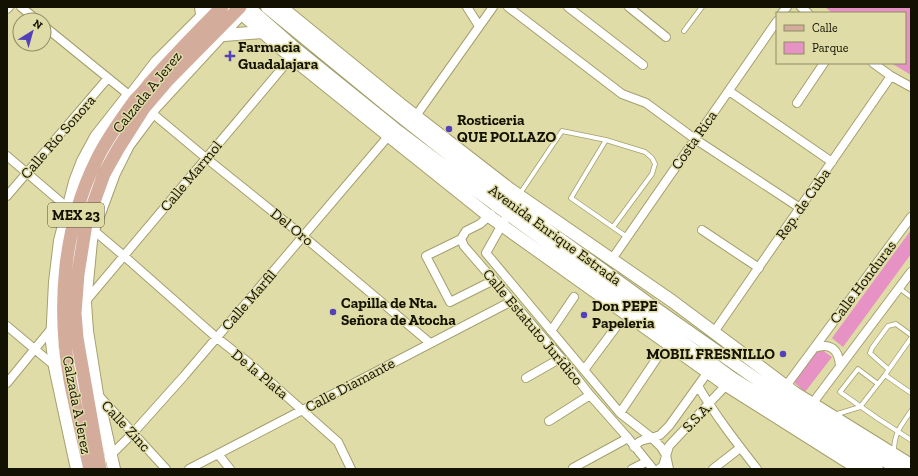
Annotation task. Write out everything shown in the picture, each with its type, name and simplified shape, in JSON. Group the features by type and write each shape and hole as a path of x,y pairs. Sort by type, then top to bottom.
{"main road":[{"name":"Calzada A Jerez","path":"96,468 70,380 66,345 64,294 69,244 75,217 86,183 96,161 107,141 136,99 178,52 222,7"},
{"name":"Calzada A Jerez","path":"96,468 86,384 77,338 75,314 78,274 104,174 144,108 167,81 243,9"}],"street":[{"name":"Avenida Enrique Estrada","path":"266,7 350,75 413,120 508,205 711,368 729,381 877,469"},
{"path":"466,7 479,26"},
{"path":"284,8 413,120 493,7"},
{"path":"508,7 622,94 646,103 695,139 800,208"},
{"path":"568,7 643,65"},
{"path":"629,7 666,37"},
{"path":"77,469 71,435 55,367 52,342 54,282 60,241 75,182 96,137 155,61 204,9"},
{"path":"114,469 97,394 85,303 91,241 90,227 128,145 152,113 224,35 243,9 262,32 294,53"},
{"name":"Avenida Enrique Estrada","path":"243,9 294,53 451,178 508,205 721,354 742,368 783,390 898,469"},
{"name":"Costa Rica","path":"612,259 776,22"},
{"path":"52,32 129,95"},
{"path":"224,35 262,32"},
{"path":"327,44 350,75"},
{"name":"Calle Marmol","path":"85,303 294,53"},
{"path":"797,104 823,64"},
{"path":"874,64 891,76 911,87"},
{"name":"Rep. de Cuba","path":"714,332 891,76"},
{"name":"Calle Río Sonora","path":"7,196 108,78"},
{"path":"728,91 832,162"},
{"name":"Del Oro","path":"152,113 303,236 430,343"},
{"name":"Calle Marfil","path":"96,468 133,433 184,376 392,132"},
{"path":"7,156 68,208"},
{"path":"451,178 490,216"},
{"path":"494,280 450,302 426,256 461,239 466,231 480,224 508,205 612,259 714,332 783,390"},
{"name":"Calle Estatuto Jurídico","path":"508,205 486,253 620,413 661,447 666,455 670,469"},
{"name":"Calle Honduras","path":"783,390 911,217"},
{"name":"De la Plata","path":"90,227 217,338 249,363 338,442 351,469"},
{"path":"702,230 759,268"},
{"name":"Calle Estatuto Jurídico","path":"461,239 464,246 561,358 652,469"},
{"path":"476,259 486,253"},
{"path":"911,272 809,408 832,416 911,465"},
{"path":"551,331 574,297"},
{"name":"Calle Diamante","path":"189,469 512,301"},
{"path":"7,326 70,380"},
{"path":"7,383 53,327"},
{"path":"584,370 616,327"},
{"name":"Calle Honduras","path":"814,348 822,345 830,347 836,351 840,366"},
{"path":"620,413 660,354"},
{"name":"S.S.A.","path":"634,447 643,440 660,435 669,426 721,354"},
{"path":"526,378 561,358"},
{"name":"S.S.A.","path":"659,469 663,466 669,446 742,368"},
{"path":"729,381 859,469"},
{"name":"Calle Zinc","path":"86,384 166,469"},
{"path":"698,386 740,448 757,469"},
{"path":"549,421 590,395"},
{"path":"573,468 628,438"},
{"path":"713,469 740,448"},
{"path":"218,454 230,469"},
{"path":"632,469 646,462"}],"lane":[{"path":"684,31 702,7"},
{"path":"508,205 562,131 606,140 646,152 655,164 652,174 613,227"},
{"path":"606,140 571,198 627,237"},
{"path":"899,288 911,297"},
{"path":"888,369 870,353 872,348 888,326 896,324 911,335"},
{"path":"832,416 860,407 911,338"},
{"path":"878,384 858,369 840,392 860,407 911,440"},
{"path":"885,375 911,393"},
{"path":"894,454 894,442 897,431 911,411"}],"green space":[{"path":"825,7 911,7 911,75 893,64 906,64 906,12 831,12"},
{"path":"911,230 911,254 843,347 832,338"},
{"path":"819,348 832,357 805,392 794,382"}],"place":[{"name":"Farmacia Guadalajara","path":"230,56"},
{"name":"Rosticeria QUE POLLAZO","path":"449,129"},
{"name":"Capilla de Nta. Señora de Atocha","path":"333,312"},
{"name":"Don PEPE Papeleria","path":"584,315"},
{"name":"MOBIL FRESNILLO","path":"783,354"}]}
